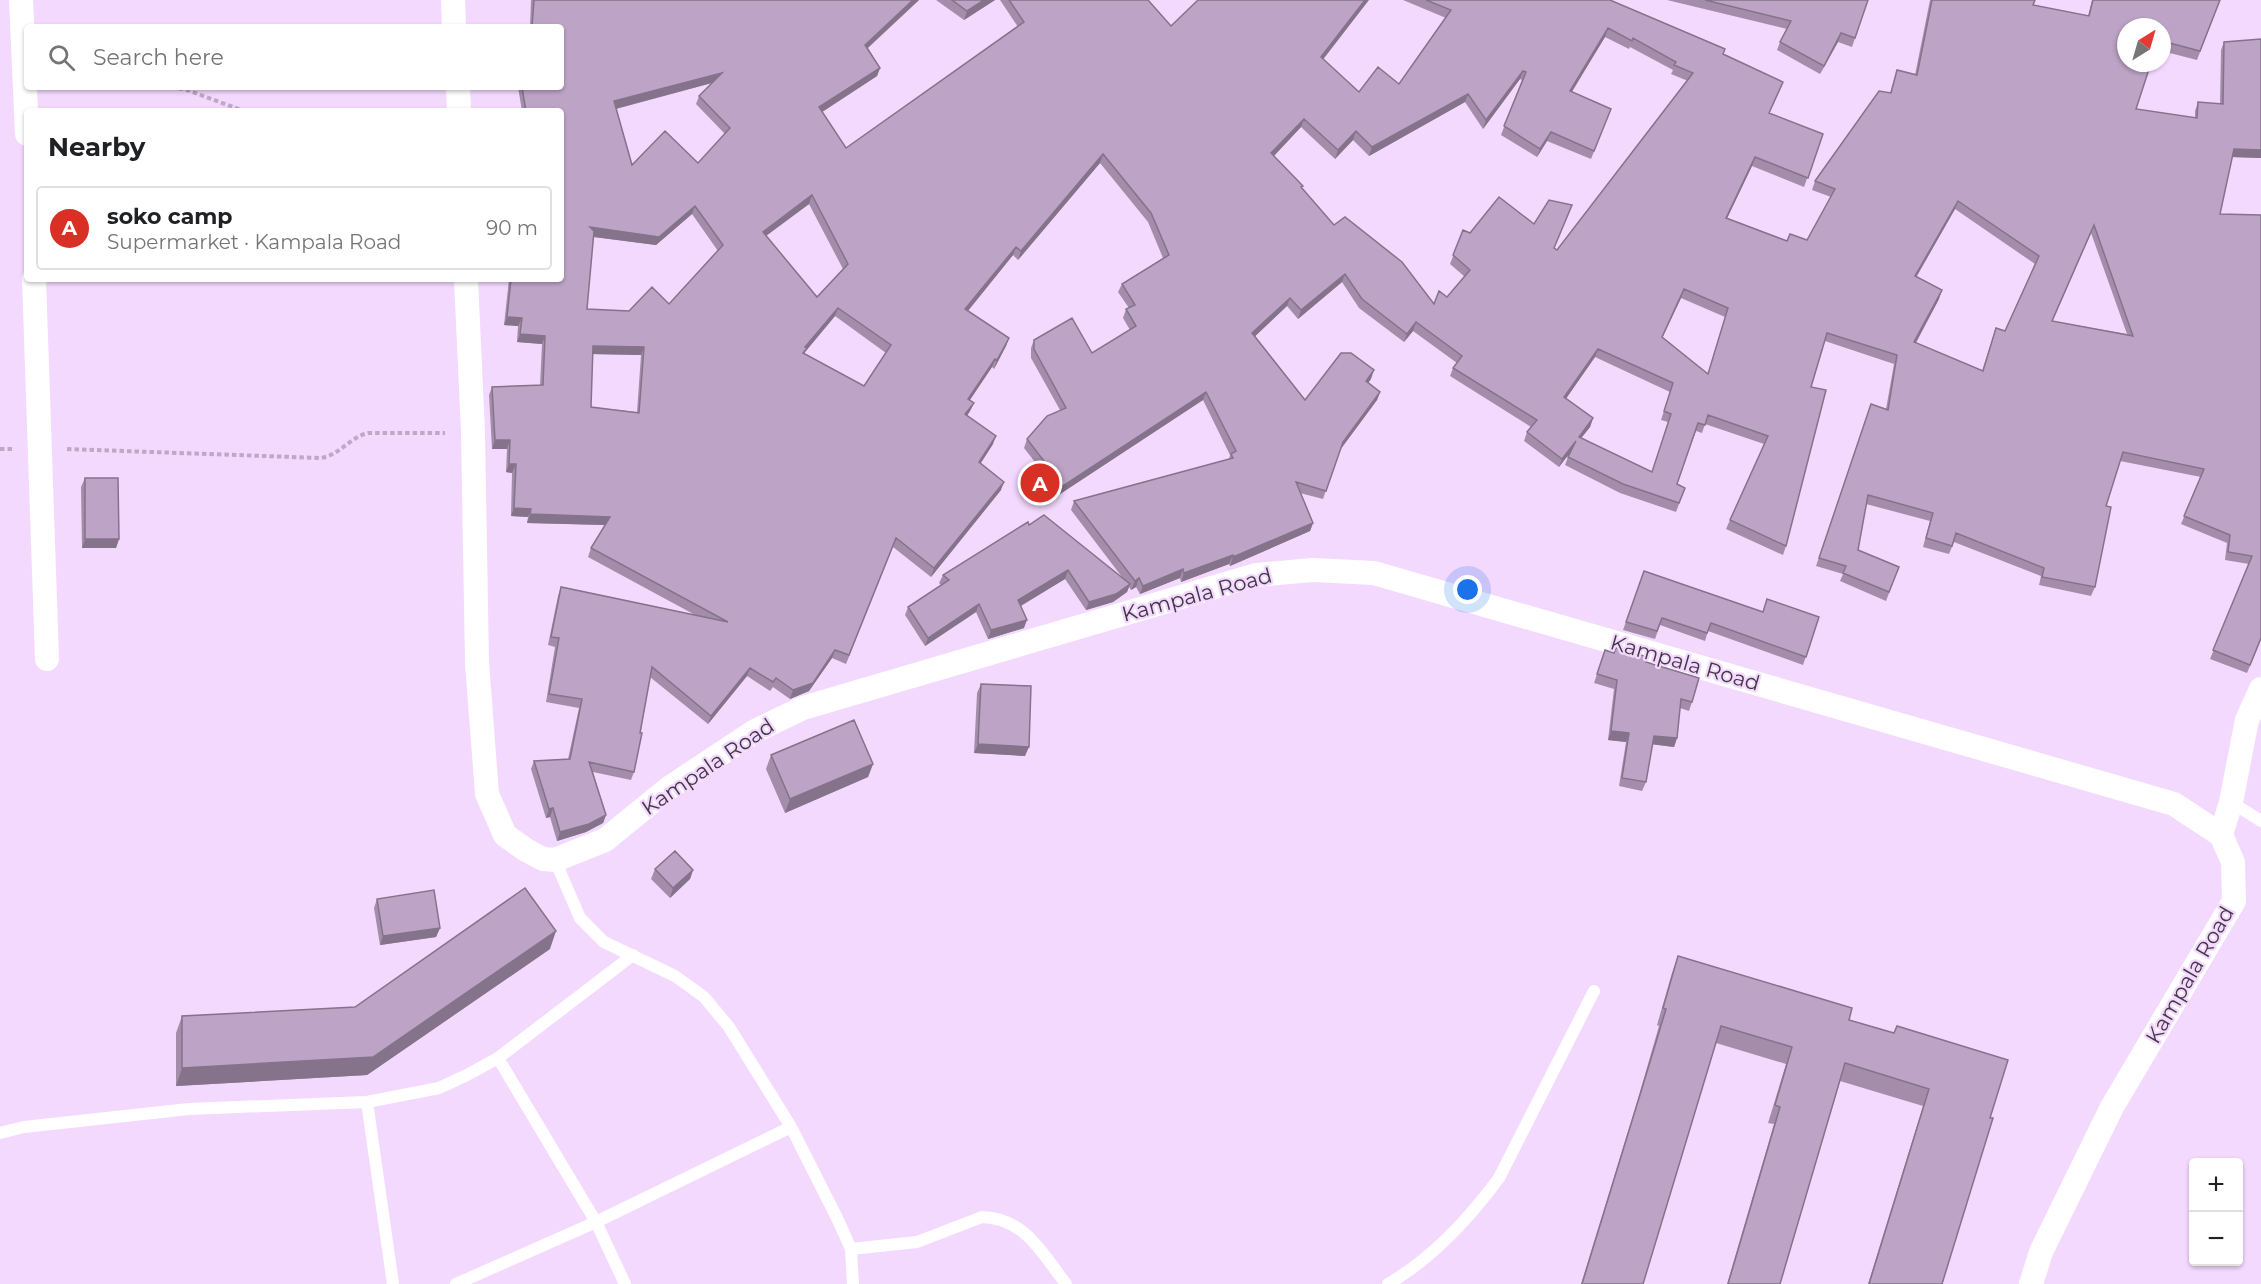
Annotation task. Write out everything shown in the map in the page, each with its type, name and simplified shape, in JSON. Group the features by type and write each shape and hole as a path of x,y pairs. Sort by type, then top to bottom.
{"street":[{"path":"21,0 24,67"},
{"path":"453,0 454,24"},
{"path":"25,90 26,108"},
{"path":"458,90 459,108"},
{"path":"34,282 47,658"},
{"path":"466,282 473,432 477,663 487,794 505,835 543,860 555,860"},
{"name":"Kampala Road","path":"555,860 605,840 669,788 707,762 755,731 803,708 1256,575 1313,570 1374,573 2174,804 2221,835 2233,862 2234,901 2112,1107 2041,1252 2031,1284"},
{"path":"2221,835 2231,802 2247,720 2261,689"}],"lane":[{"path":"2231,802 2261,821"},
{"path":"555,860 580,918 604,942 675,976 704,997 729,1027 791,1127 851,1249 853,1284"},
{"path":"0,1133 24,1127 189,1109 367,1102 439,1088 498,1058 633,955"},
{"path":"1388,1284 1448,1239 1479,1205 1498,1178 1594,990"},
{"path":"498,1058 596,1222 625,1284"},
{"path":"367,1102 393,1284"},
{"path":"456,1284 596,1222 791,1127"},
{"path":"851,1249 917,1242 982,1217 993,1217 1006,1220 1023,1230 1066,1284"}],"path":[{"path":"187,90 236,108"},
{"path":"41,449 321,458 336,454 359,435 368,433 473,432"}],"building":[{"path":"534,0 913,0 865,45 880,68 819,107 846,148 1024,22 1009,0 1148,0 1171,26 1198,0 1365,0 1321,57 1359,92 1378,67 1399,84 1451,10 1426,0 1610,0 1725,49 1723,54 1783,82 1769,113 1823,134 1808,178 1755,157 1726,218 1787,241 1790,234 1807,240 1835,189 1815,181 1879,91 1891,93 1897,70 1917,75 1932,0 2035,0 2033,5 2089,16 2093,0 2220,0 2200,51 2171,43 2171,18 2117,18 2117,72 2148,72 2136,109 2197,118 2198,102 2223,104 2224,42 2261,39 2261,150 2234,149 2220,214 2261,215 2261,638 2250,665 2213,650 2252,556 2228,552 2230,535 2184,516 2204,469 2123,452 2106,506 2111,507 2095,587 2042,577 2044,568 1956,533 1952,546 1926,538 1933,513 1868,495 1858,550 1899,567 1889,592 1843,573 1846,566 1819,558 1871,404 1888,410 1897,355 1827,333 1811,387 1826,390 1786,546 1730,520 1768,436 1708,415 1705,425 1698,423 1677,484 1685,488 1679,503 1623,484 1568,457 1576,441 1562,459 1527,432 1537,420 1453,368 1462,356 1416,322 1407,334 1362,299 1345,274 1301,310 1290,298 1252,333 1305,400 1341,353 1351,353 1374,370 1366,381 1380,392 1343,442 1326,491 1296,482 1313,523 1233,557 1233,555 1184,573 1183,569 1143,586 1139,578 1135,581 1074,501 1233,458 1231,454 1236,451 1206,392 1063,486 1027,439 1047,416 1066,408 1034,349 1034,340 1072,318 1092,353 1136,326 1126,309 1135,305 1122,284 1169,255 1151,213 1103,154 1021,251 1016,247 965,309 1009,338 997,360 995,359 968,399 974,403 965,414 996,436 979,462 1004,482 934,568 896,538 849,655 835,650 813,683 793,690 776,678 773,682 750,668 711,716 652,667 634,772 589,762 606,815 589,824 560,832 553,808 549,809 534,761 570,759 582,699 549,694 559,638 551,637 561,587 728,622 591,548 610,517 530,514 531,509 514,508 516,464 509,464 510,440 495,440 492,387 543,385 545,336 520,334 522,318 507,317 511,282 564,282 564,108 526,108 522,90 564,90 564,24 532,24","holes":["1608,28 1632,41 1633,38 1676,62 1674,65 1693,73 1557,250 1554,248 1572,205 1549,200 1534,224 1499,197 1470,233 1463,230 1453,255 1470,270 1447,297 1439,291 1434,304 1402,262 1345,217 1334,225 1301,187 1303,186 1271,153 1304,119 1338,150 1356,131 1372,147 1468,94 1486,120 1523,71 1526,72 1504,126 1540,149 1551,132 1594,151 1611,109 1570,91","722,73 699,96 730,128 698,163 665,131 632,165 614,101","812,195 848,264 817,297 763,232","1958,201 2039,256 2005,331 1996,328 1983,371 1914,342 1942,290 1915,276","695,206 723,245 669,304 652,287 629,311 587,309 594,231 590,227 659,237","2094,225 2133,336 2052,321","1684,289 1728,308 1708,374 1662,337","838,308 891,345 864,386 803,353 807,348 805,347","593,346 644,347 639,413 591,407","1598,349 1673,383 1664,411 1671,414 1652,472 1579,437 1593,418 1564,397"]},
{"path":"952,0 984,0 967,11"},
{"path":"1705,0 1868,0 1855,38 1841,33 1824,66 1780,42 1791,21"},
{"path":"85,478 118,478 119,539 85,539"},
{"path":"1044,515 1130,584 1116,594 1089,602 1068,570 1018,600 1027,620 991,630 979,604 928,638 908,607 949,580 943,575 1028,522 1029,525"},
{"path":"1644,571 1763,612 1767,599 1819,617 1806,657 1711,623 1707,633 1662,618 1657,631 1626,622"},
{"path":"1616,648 1648,657 1646,662 1699,678 1692,702 1681,699 1677,738 1654,736 1646,782 1622,778 1629,733 1611,731 1617,680 1597,674 1605,650 1614,653"},
{"path":"981,684 1031,686 1029,747 978,744"},
{"path":"854,720 873,764 790,799 771,755"},
{"path":"675,851 693,870 673,888 655,869"},
{"path":"525,888 556,931 373,1057 182,1068 182,1016 355,1007"},
{"path":"434,890 440,928 383,936 377,899"},
{"path":"1678,956 1852,1008 1849,1020 1894,1033 1897,1026 2008,1060 1990,1118 1993,1118 1942,1284 1869,1284 1929,1089 1845,1063 1780,1284 1728,1284 1780,1107 1775,1105 1792,1047 1721,1026 1643,1284 1582,1284 1666,1009 1663,1008"}],"place":[{"name":"soko camp","path":"1040,483"}]}
